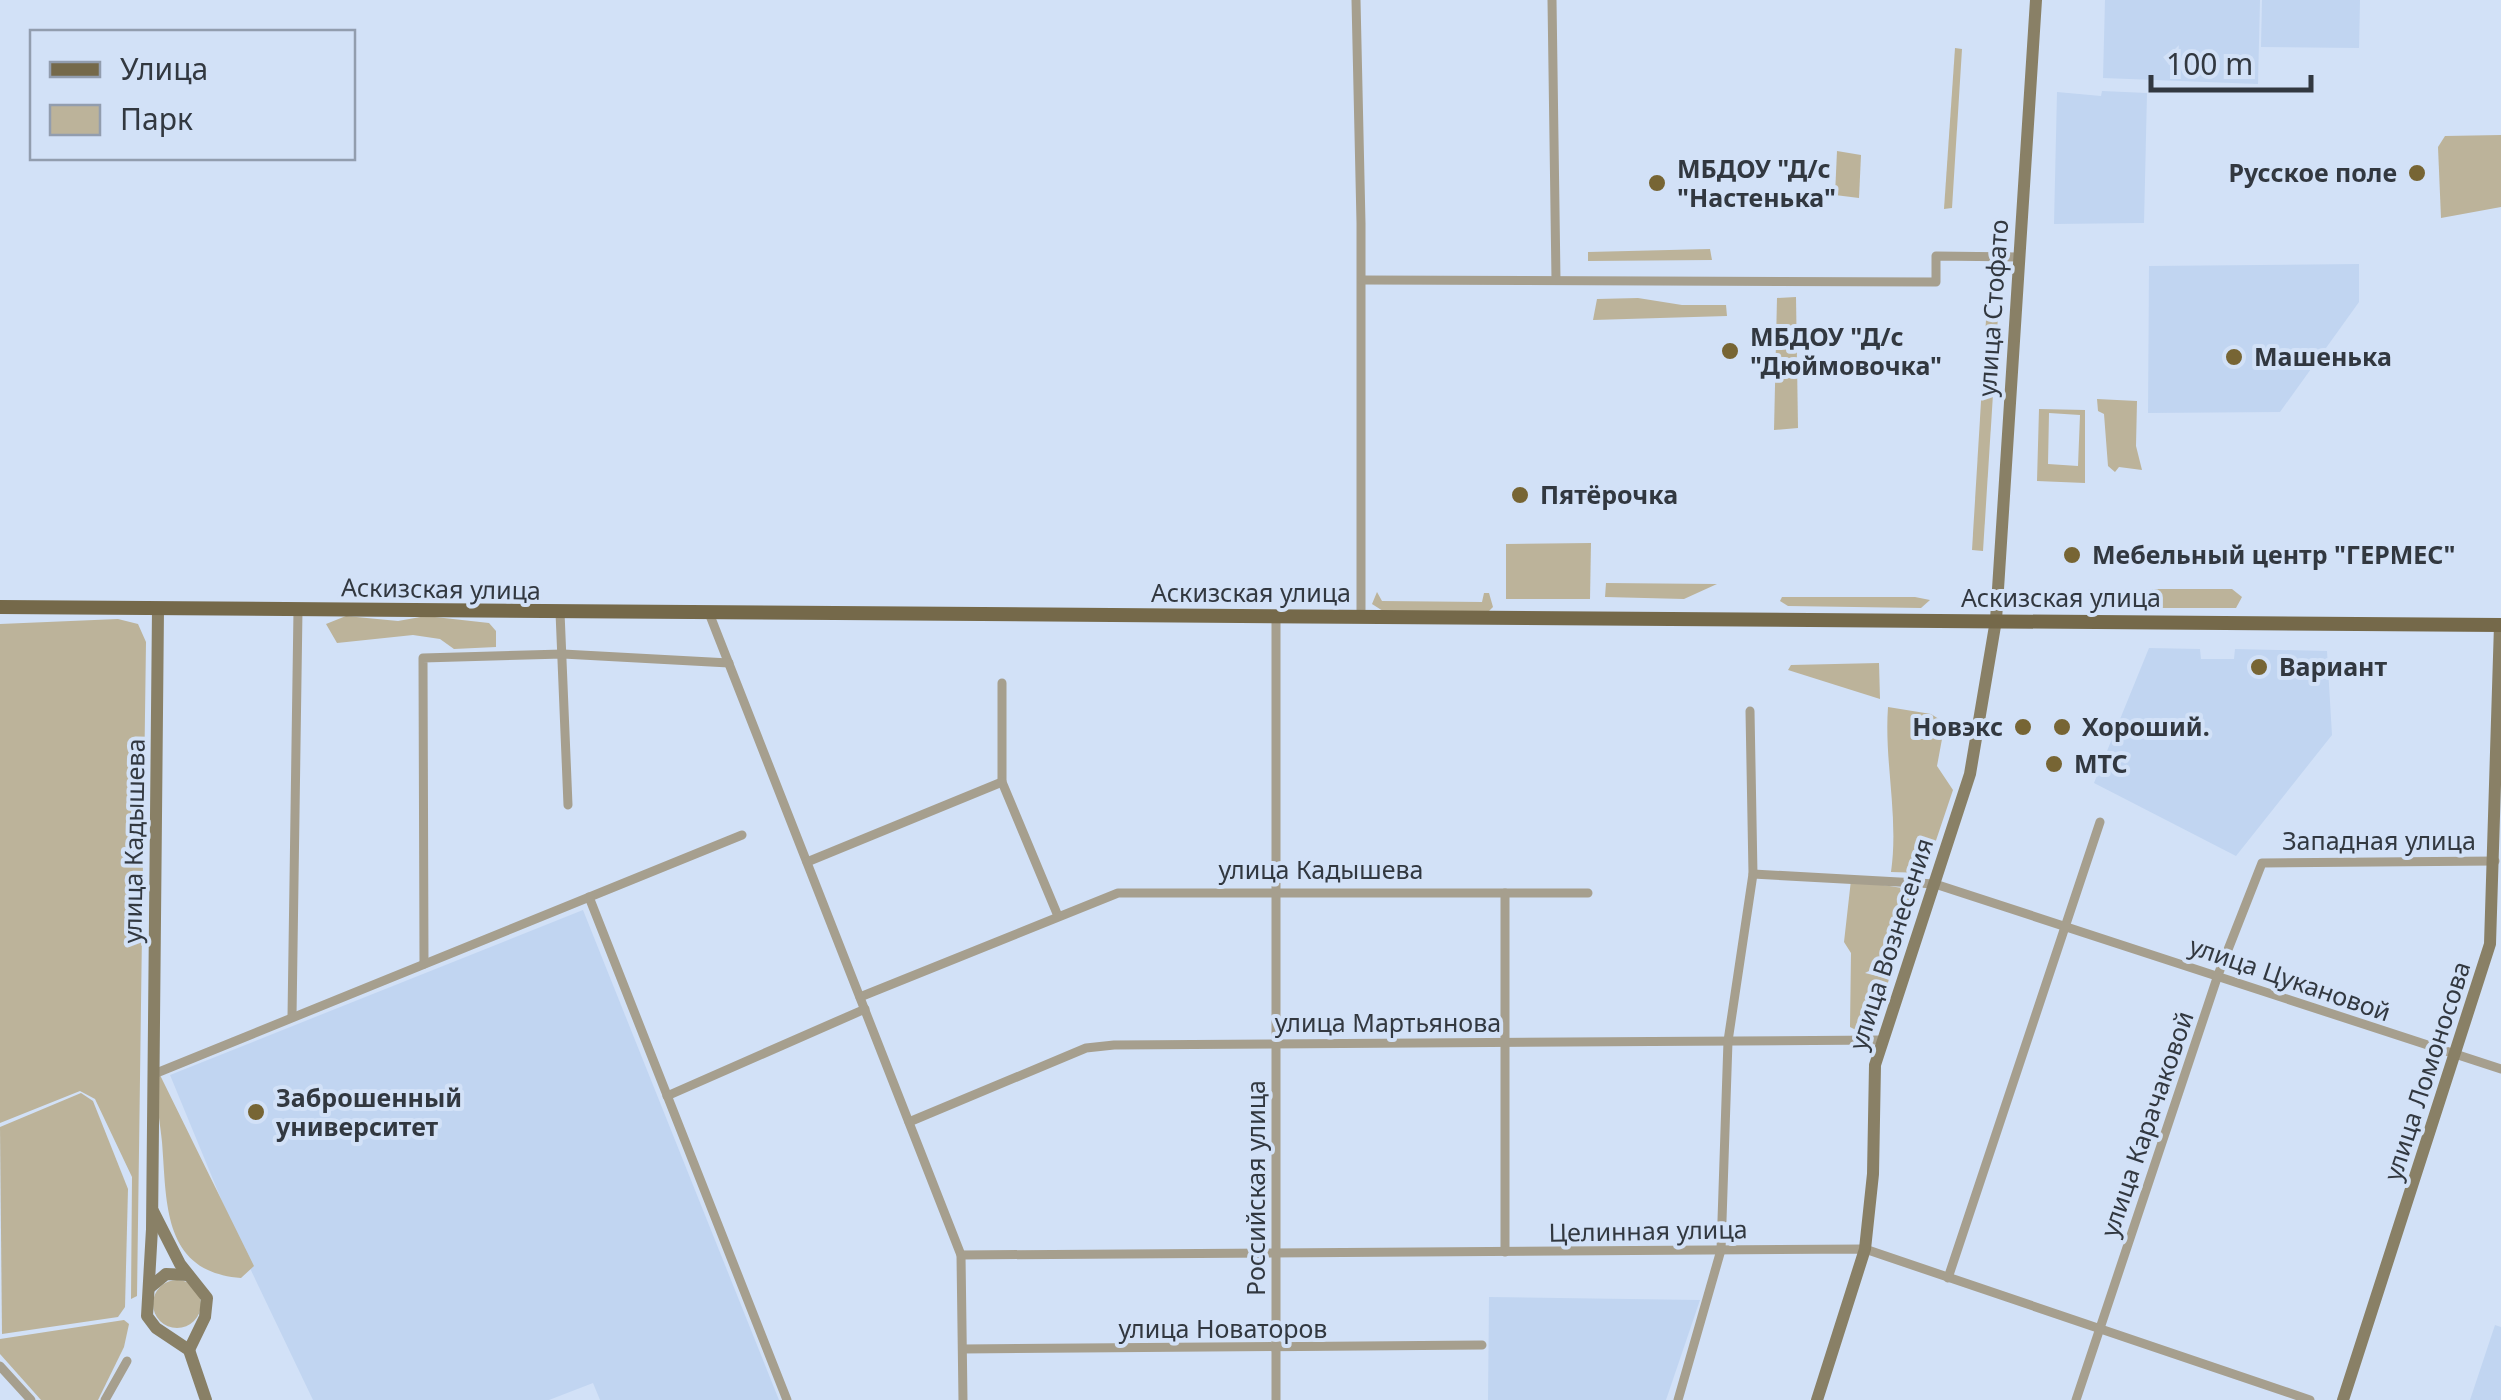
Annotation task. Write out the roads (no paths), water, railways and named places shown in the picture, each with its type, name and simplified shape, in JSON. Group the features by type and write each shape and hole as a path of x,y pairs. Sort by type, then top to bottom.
{"main road":[{"name":"Аскизская улица","path":"0,607 2500,625"}],"street":[{"path":"1356,0 1362,280 1361,616"},
{"path":"1552,0 1556,280"},
{"name":"улица Стофато","path":"1996,620 2036,0"},
{"path":"1362,280 1936,282 1936,256 2019,257"},
{"name":"улица Кадышева","path":"148,1290 152,1229 158,608"},
{"path":"292,1018 298,610"},
{"path":"560,612 568,805"},
{"path":"709,614 961,1255 964,1400"},
{"name":"Российская улица","path":"1276,615 1276,1400"},
{"name":"улица Вознесения","path":"1816,1400 1864,1249 1873,1174 1875,1065 1935,884 1982,722 1996,620"},
{"name":"улица Ломоносова","path":"2342,1400 2490,944 2500,625"},
{"path":"424,964 423,658 563,654 728,663"},
{"path":"1002,683 1002,782 1058,916"},
{"path":"1678,1400 1721,1250 1728,1042 1754,874 1750,711"},
{"path":"807,862 1002,782"},
{"path":"1948,1278 2100,822"},
{"path":"154,1074 742,835"},
{"name":"Западная улица","path":"2262,863 2495,861"},
{"name":"улица Карачаковой","path":"2076,1400 2218,975 2262,863"},
{"name":"улица Цукановой","path":"1754,874 1935,884 2501,1069"},
{"name":"улица Кадышева","path":"860,997 1118,893 1588,893"},
{"path":"1505,1252 1506,893"},
{"path":"589,897 787,1400"},
{"path":"668,1096 864,1009"},
{"name":"улица Мартьянова","path":"909,1122 1086,1048 1883,1040"},
{"path":"152,1208 190,1276 207,1298 189,1350"},
{"name":"Целинная улица","path":"961,1255 1864,1249 2310,1400"},
{"path":"190,1276 166,1274 148,1290 147,1316 189,1350 206,1400"},
{"path":"165,1334 184,1334 200,1324"},
{"name":"улица Новаторов","path":"963,1349 1482,1346"},
{"path":"105,1400 127,1362"},
{"path":"0,1366 32,1400"}],"place":[{"name":"Русское поле","path":"2417,173"},
{"name":"МБДОУ \"Д/с \"Настенька\"","path":"1657,183"},
{"name":"МБДОУ \"Д/с \"Дюймовочка\"","path":"1730,351"},
{"name":"Машенька","path":"2234,357"},
{"name":"Пятёрочка","path":"1520,495"},
{"name":"Мебельный центр \"ГЕРМЕС\"","path":"2072,555"},
{"name":"Вариант","path":"2259,667"},
{"name":"Новэкс","path":"2023,727"},
{"name":"Хороший.","path":"2062,727"},
{"name":"МТС","path":"2054,764"},
{"name":"Заброшенный университет","path":"256,1112"}]}
